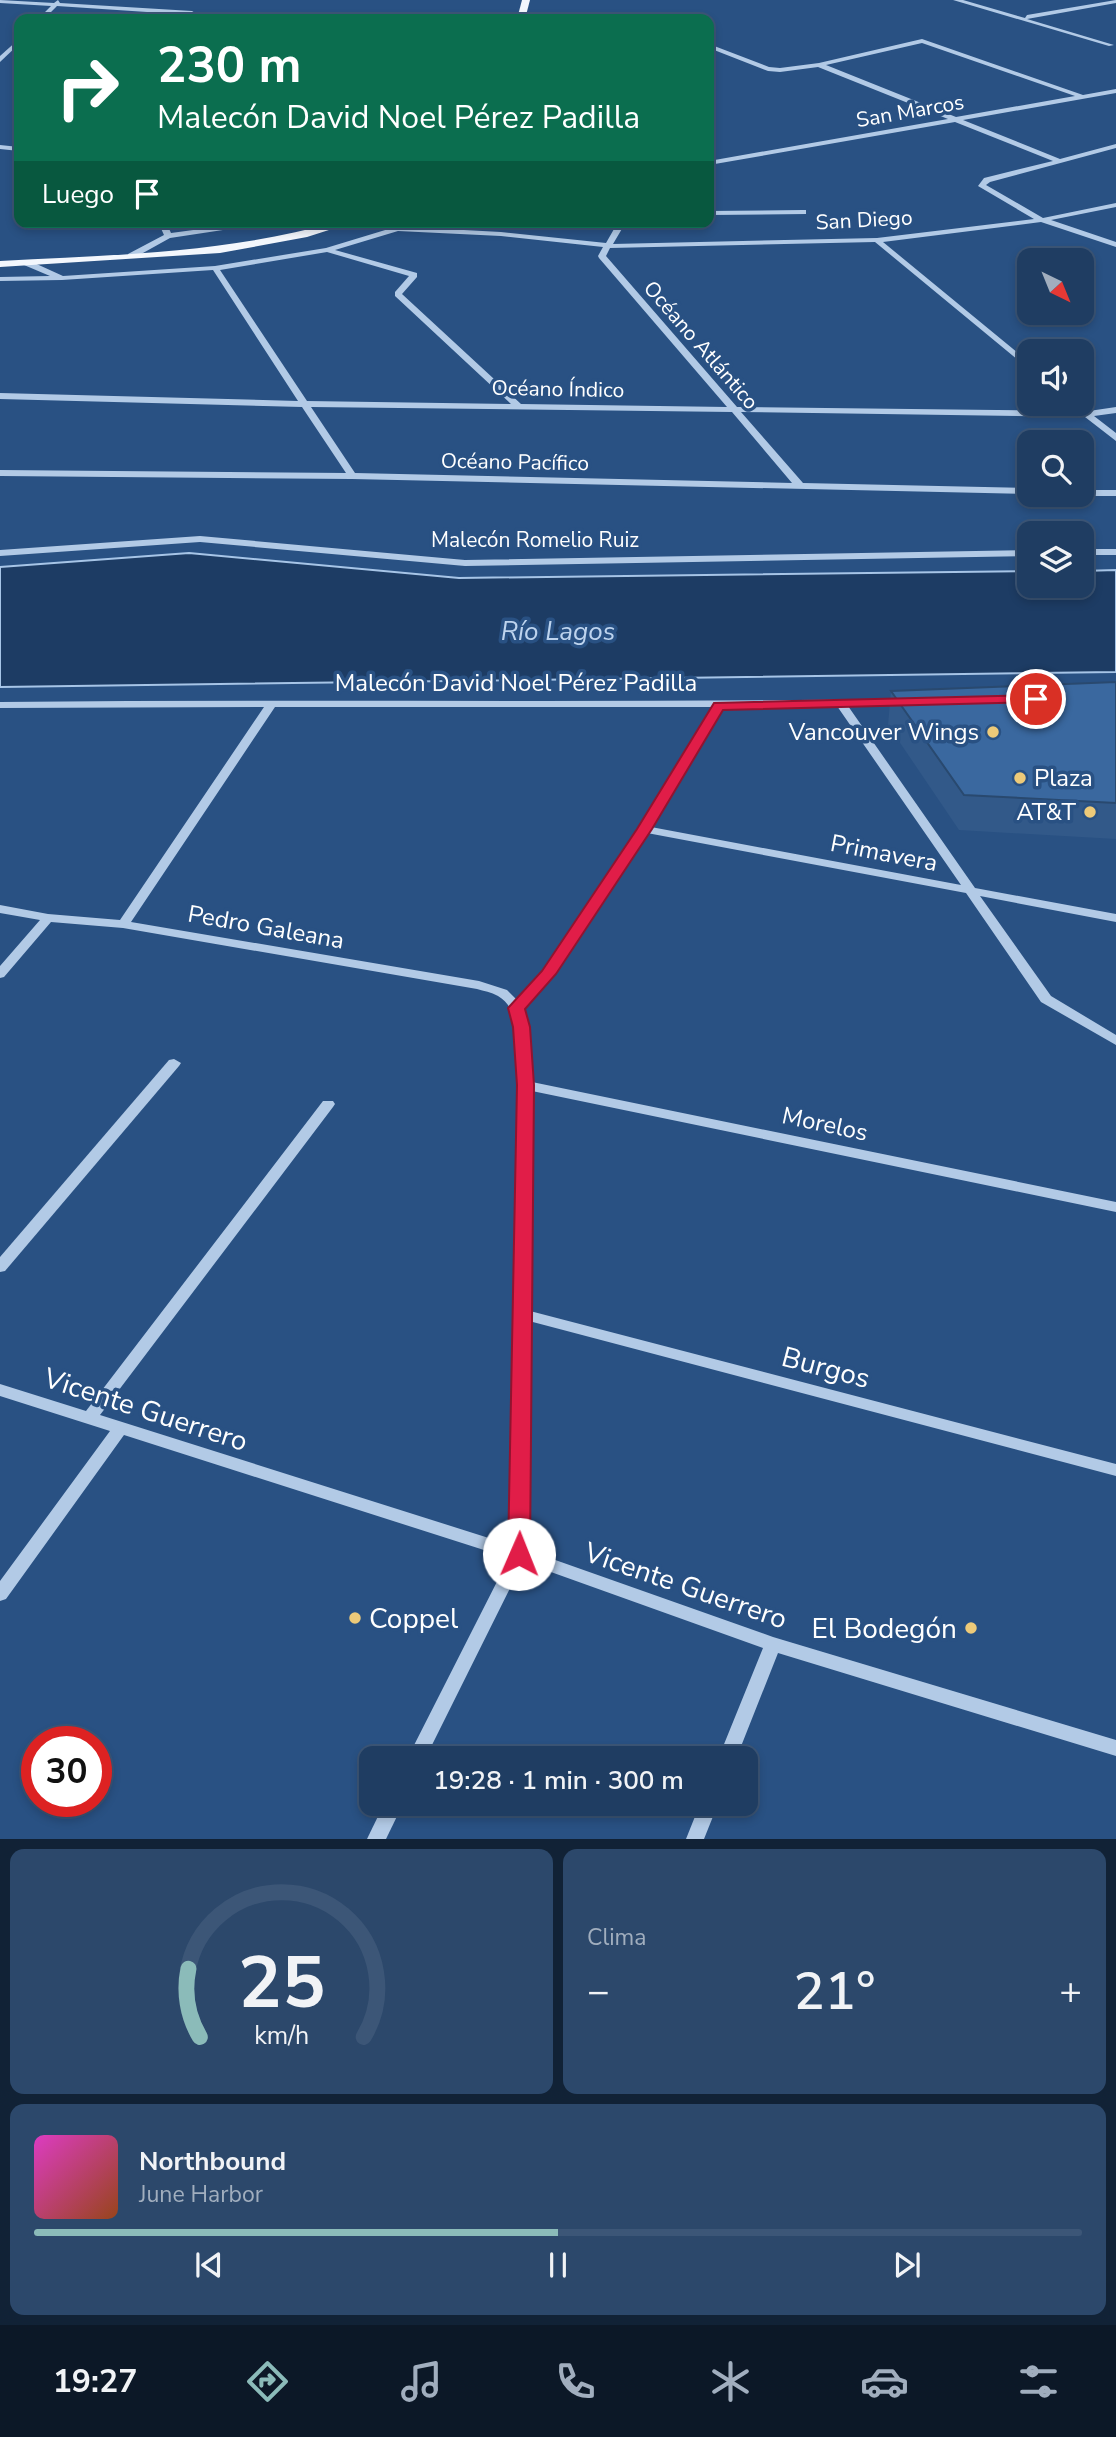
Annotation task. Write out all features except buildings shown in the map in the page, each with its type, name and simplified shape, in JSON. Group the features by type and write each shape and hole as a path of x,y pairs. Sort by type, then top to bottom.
{"main road":[{"path":"0,264 131,256 252,244 323,228"}],"street":[{"path":"956,0 1026,18 1111,45"},
{"path":"0,1 59,2 192,13"},
{"path":"1026,18 1116,1"},
{"path":"714,48 768,69 819,65 922,41 1085,97"},
{"path":"1,59 14,46"},
{"path":"1,59 11,59"},
{"path":"819,65 1060,161"},
{"name":"San Marcos","path":"714,162 1116,91"},
{"path":"1116,146 987,180 982,186 1042,219 1116,245"},
{"name":"San Diego","path":"400,229 501,234 611,246 877,240 1042,219 1116,205"},
{"path":"714,213 803,212"},
{"path":"165,228 168,236"},
{"path":"131,256 168,236 227,228"},
{"path":"611,246 619,228"},
{"path":"0,279 62,278 215,268 327,250 400,229"},
{"path":"877,240 1017,356"},
{"name":"Océano Atlántico","path":"611,246 602,256 800,486"},
{"path":"327,250 414,275 398,293 518,406"},
{"path":"27,263 62,278"},
{"path":"215,268 352,476"},
{"name":"Océano Índico","path":"0,396 305,404 1017,413"},
{"name":"Océano Índico","path":"1094,413 1116,410"},
{"path":"1089,416 1116,438"},
{"name":"Océano Pacífico","path":"0,473 352,476 1017,491"},
{"path":"1094,493 1116,494"},
{"name":"Malecón Romelio Ruiz","path":"0,554 200,539 465,563 1017,553"},
{"path":"1094,552 1116,552"},
{"name":"Malecón David Noel Pérez Padilla","path":"0,705 272,703 719,706 924,701"},
{"path":"123,924 272,703"},
{"path":"840,703 1046,999 1116,1041"},
{"path":"423,1746 519,1554 526,1085 522,1027 517,1008 548,974 644,829 719,706"},
{"name":"Primavera","path":"644,829 1116,918"},
{"name":"Pedro Galeana","path":"0,909 48,918 123,924 479,985 506,995 517,1008"},
{"path":"0,974 48,918"},
{"path":"0,1267 174,1063"},
{"name":"Morelos","path":"526,1085 1116,1206"},
{"path":"89,1418 328,1104"},
{"name":"Burgos","path":"522,1314 1116,1470"},
{"name":"Vicente Guerrero","path":"0,1390 519,1554 773,1644 1116,1748"},
{"path":"0,1594 121,1428"},
{"path":"732,1746 773,1644"},
{"path":"376,1839 388,1816"},
{"path":"695,1839 704,1816"}],"water":[{"name":"Río Lagos","path":"189,553 459,578 1017,571 1017,598 1094,598 1094,571 1116,570 1116,672 0,687 0,567"}],"place":[{"name":"Vancouver Wings","path":"993,732"},
{"name":"Plaza","path":"1020,778"},
{"name":"AT&T","path":"1090,812"},
{"name":"Coppel","path":"355,1618"},
{"name":"El Bodegón","path":"971,1628"}],"route":[{"path":"519,1554 526,1085 522,1027 517,1008 548,974 644,829 719,706 1036,699"}]}
